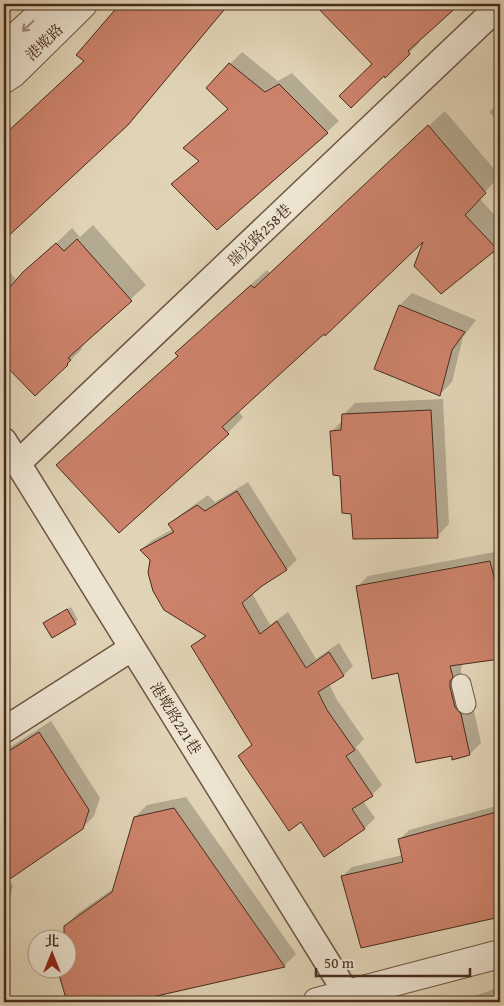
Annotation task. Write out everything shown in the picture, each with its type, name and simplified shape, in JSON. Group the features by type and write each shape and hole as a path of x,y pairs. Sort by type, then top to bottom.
{"street":[{"name":"港墘路","path":"4,48 52,4"},
{"name":"港墘路","path":"4,79 13,73 83,4"},
{"name":"瑞光路258巷","path":"18,464 500,5"},
{"name":"港墘路221巷","path":"4,441 347,994"},
{"path":"4,730 132,648"},
{"path":"459,684 466,704"},
{"path":"317,1002 500,954"}],"building":[{"path":"120,4 229,4 128,125 4,240 4,135 84,61 76,55"},
{"path":"314,4 460,4 408,51 410,54 351,108 339,96 372,64"},
{"path":"229,63 265,92 279,84 328,133 217,230 171,184 199,161 183,148 228,109 206,88"},
{"path":"428,125 486,193 465,215 497,249 441,294 414,266 423,242 325,336 324,334 222,427 229,434 119,533 56,465 178,356 175,353 251,285 254,288"},
{"path":"77,239 132,301 68,358 71,360 68,365 35,396 4,364 4,294 23,272 56,243 64,251"},
{"path":"399,305 465,332 452,350 440,396 374,369"},
{"path":"431,410 438,538 353,539 351,514 342,513 340,476 333,475 330,431 341,430 342,414"},
{"path":"237,491 287,570 262,586 242,603 260,634 277,621 306,668 329,652 344,676 318,692 327,710 355,750 346,756 373,796 352,809 365,829 324,857 301,822 289,831 238,756 252,745 191,646 206,636 164,610 153,591 148,573 150,560 140,550 174,532 168,524 197,505 205,511"},
{"path":"490,561 500,601 500,659 450,666 453,677 450,681 450,687 455,707 461,714 470,755 452,760 452,756 416,763 398,673 372,679 356,586"},
{"path":"67,609 76,624 52,638 43,623"},
{"path":"39,732 89,810 83,829 4,883 4,754"},
{"path":"174,808 285,967 130,1002 67,1002 60,978 78,978 78,928 64,928 64,926 112,892 134,817"},
{"path":"500,811 500,917 361,948 341,876 403,862 398,839"}]}
